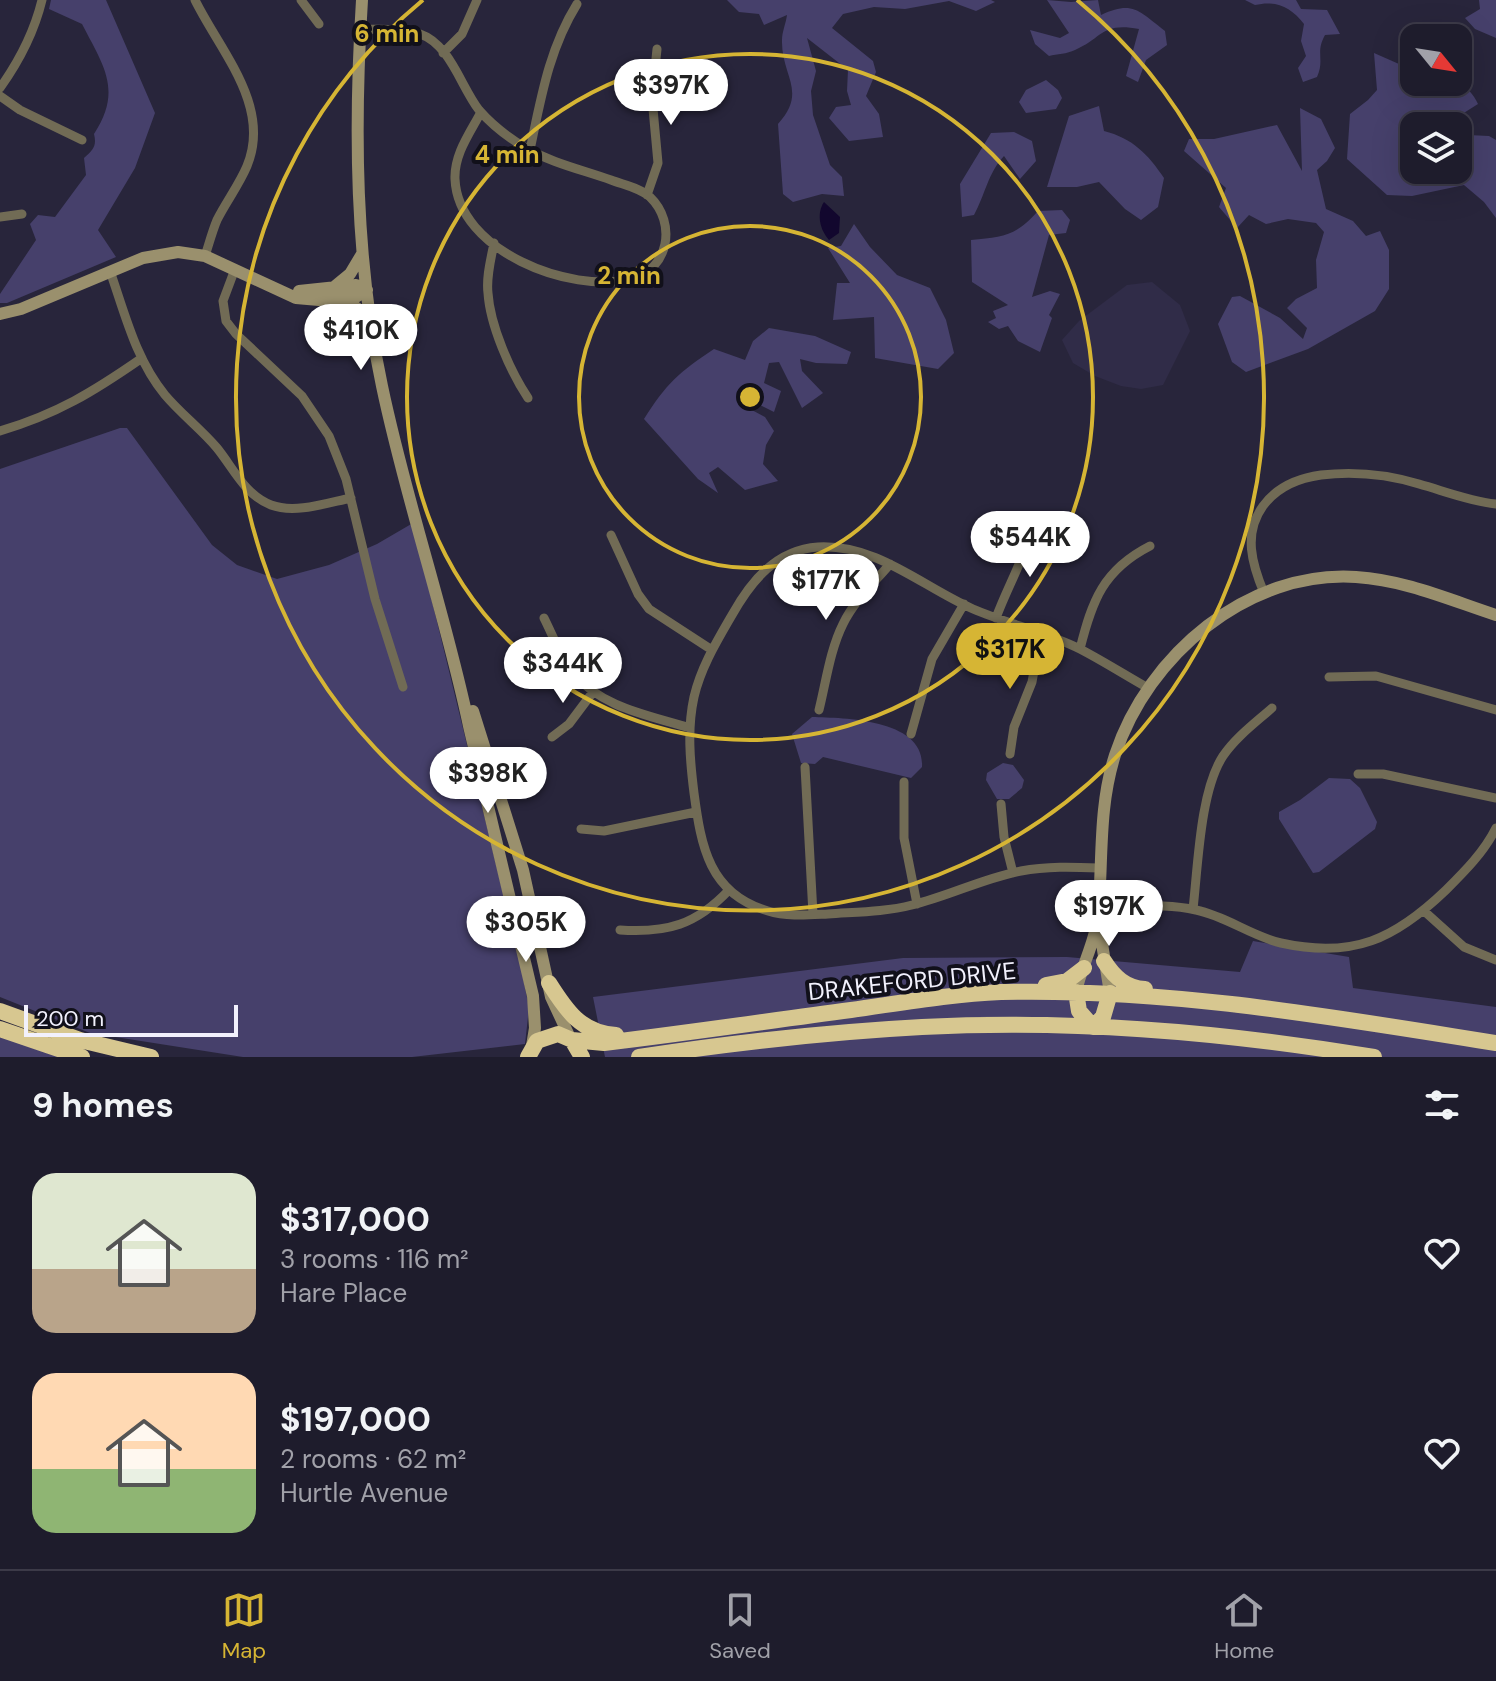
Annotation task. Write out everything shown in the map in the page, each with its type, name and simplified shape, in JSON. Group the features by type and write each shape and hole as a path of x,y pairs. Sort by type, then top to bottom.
{"highway":[{"path":"1104,961 1120,981 1134,988 1176,992 1189,999"},
{"path":"998,993 1018,986 1059,984 1076,976 1084,968"},
{"path":"549,983 566,1010 585,1027 606,1034 635,1033 644,1038"},
{"path":"1076,992 1079,1011 1093,1027 1103,1017 1110,993"},
{"name":"DRAKEFORD DRIVE","path":"531,1050 550,1035 558,1034 572,1040 604,1043 929,999 998,993 1076,992 1189,999 1307,1012 1496,1043"},
{"path":"0,1011 80,1040 151,1057"},
{"name":"DRAKEFORD DRIVE","path":"639,1057 812,1035 923,1026 1093,1027 1204,1034 1374,1057"},
{"path":"0,1029 82,1057"},
{"path":"572,1040 582,1057"},
{"path":"512,1057 531,1050"}],"main road":[{"path":"362,0 358,171 367,290 381,385 461,683 533,996 535,1028 531,1050"},
{"path":"0,314 21,309 160,253 178,252 205,256 296,298 319,300 334,293 363,252"},
{"path":"334,293 356,297 367,290"},
{"path":"334,293 357,308 373,335"},
{"path":"1110,993 1098,912 1103,813 1111,767 1126,727 1164,666 1194,637 1228,612 1264,593 1308,580 1355,577 1404,584 1496,615"},
{"path":"461,683 471,703 518,851 555,1010 572,1040"},
{"path":"1076,992 1098,912"}],"street":[{"path":"0,88 31,37 42,0"},
{"path":"195,0 244,89 250,105 253,131 248,162 218,219 205,256"},
{"path":"301,0 319,24"},
{"path":"443,53 462,34 477,0"},
{"path":"530,150 549,63 562,29 577,4"},
{"path":"360,29 419,34 429,38 443,53 481,112 504,133 530,150 647,195 665,223 665,246 655,266 635,278 600,283 560,277 531,266 477,229 460,202 455,180 459,153 481,112"},
{"path":"647,195 658,163 652,98 657,49"},
{"path":"0,96 20,110 82,140"},
{"path":"0,217 22,214"},
{"path":"494,243 487,287 490,308 515,378 528,398"},
{"path":"235,269 223,301 226,321 236,334 285,377 317,415 339,458 371,586 403,687"},
{"path":"110,271 142,358 166,396 213,443 245,487 259,500 290,509 351,498"},
{"path":"0,431 52,414 142,358"},
{"path":"1264,593 1251,557 1253,527 1266,502 1290,484 1304,478 1340,473 1377,474 1496,504"},
{"path":"996,618 1011,579 1025,555 1031,531"},
{"path":"611,535 638,594 649,609 712,650"},
{"path":"1080,649 1090,610 1107,579 1150,546"},
{"path":"1100,868 1047,867 1013,873 917,904 877,911 813,914 769,912 741,899 729,890 704,854 696,812 689,750 700,678 712,650 747,589 769,566 793,553 816,547 862,552 964,604 1080,649 1148,688"},
{"path":"819,710 843,624 890,564"},
{"path":"911,734 932,659 964,604"},
{"path":"544,618 564,659 593,692 626,708 690,728"},
{"path":"1010,754 1014,727 1032,682 1041,633"},
{"path":"1329,677 1376,676 1496,710"},
{"path":"552,737 569,724 593,692"},
{"path":"1193,909 1206,801 1213,776 1236,740 1272,708"},
{"path":"805,767 813,914"},
{"path":"1358,774 1383,774 1496,798"},
{"path":"904,782 904,838 917,904"},
{"path":"1001,804 1004,837 1013,873"},
{"path":"581,829 604,831 696,812"},
{"path":"1098,912 1193,909 1280,942 1323,948 1375,941 1410,923 1424,911 1478,857 1496,828"},
{"path":"620,930 645,931 677,926 700,916 729,890"},
{"path":"1424,911 1464,947 1496,960"}],"shaded area":[{"path":"51,0 106,0 155,113 135,168 98,230 116,257 7,303 0,303 0,294 36,240 30,224 38,215 55,217 86,175 84,158 94,148 94,134 107,104 107,78 103,65 82,24 49,9"},
{"path":"727,0 991,0 995,2 976,11 949,1 905,9 874,7 843,14 832,28 873,61 876,72 866,96 879,114 883,137 849,141 829,118 836,107 851,105 847,91 848,70 807,38 816,71 811,91 813,115 830,165 842,177 844,196 822,194 793,202 783,194 778,124 787,112 792,92 783,53 782,37 787,15 764,25 759,14 739,12"},
{"path":"1047,0 1098,0 1101,15 1121,8 1135,10 1165,31 1167,45 1146,60 1138,82 1126,76 1139,29 1109,29 1075,50 1049,56 1035,44 1030,30 1060,38 1069,33"},
{"path":"1245,0 1296,0 1301,9 1327,10 1340,34 1325,35 1317,77 1303,82 1298,68 1306,56 1301,41 1304,24 1299,18 1282,6 1270,3 1255,5"},
{"path":"1479,0 1496,0 1496,38 1475,29 1465,18 1480,9"},
{"path":"1374,53 1400,64 1400,96 1472,94 1478,104 1465,112 1400,112 1400,184 1472,184 1472,135 1489,136 1496,140 1496,218 1484,202 1464,185 1412,196 1387,195 1347,159 1350,114 1377,90"},
{"path":"1046,80 1062,98 1056,109 1026,113 1019,102 1026,90"},
{"path":"1099,106 1104,131 1138,148 1164,178 1158,207 1141,220 1125,209 1099,182 1077,187 1047,187 1069,116"},
{"path":"1300,108 1321,119 1335,148 1317,170 1326,209 1353,221 1366,236 1380,231 1389,250 1389,289 1375,311 1308,349 1246,372 1232,362 1218,324 1232,297 1240,296 1280,318 1303,339 1307,328 1287,308 1296,299 1317,288 1316,260 1324,232 1316,223 1288,219 1266,224 1249,215 1237,228 1219,207 1226,188 1184,151 1189,139 1214,139 1277,125 1302,171"},
{"path":"1014,132 1032,141 1036,161 1020,179 1004,156 990,177 974,215 962,217 960,184 991,133"},
{"path":"824,202 840,217 839,233 829,240 820,222"},
{"path":"1062,210 1070,220 1066,233 1049,235 1032,297 1050,291 1060,294 1049,315 1052,318 1040,352 1018,341 1008,326 999,329 988,322 996,318 993,311 1008,305 972,282 971,240 1008,234 1023,226 1038,211"},
{"path":"854,224 870,247 897,275 930,288 946,320 954,353 938,369 875,358 874,317 833,320 837,283 850,283 828,248 841,246"},
{"path":"1152,282 1180,305 1190,331 1163,385 1141,389 1121,386 1073,363 1062,340 1079,321 1127,285"},
{"path":"769,328 815,336 851,352 847,364 800,359 802,371 823,393 802,408 779,362 769,363 764,383 781,391 774,412 750,400 750,409 765,417 774,431 766,445 763,464 778,481 745,490 718,467 709,473 718,493 698,479 644,419 659,397 691,365 714,349 745,360 753,341"},
{"path":"127,428 212,545 237,565 277,579 329,565 377,544 413,523 521,967 529,1008 525,1044 412,1057 243,1057 90,1033 0,997 0,469"},
{"path":"812,717 844,718 897,730 911,739 919,751 922,767 911,778 823,757 815,764 801,763 792,734"},
{"path":"1003,763 1013,765 1024,780 1022,788 1009,799 997,799 986,780 987,773"},
{"path":"1329,778 1350,779 1360,788 1377,822 1375,829 1319,872 1313,873 1279,819 1279,812"},
{"path":"1253,941 1349,957 1353,988 1496,1007 1496,1057 605,1057 593,997 903,958 1067,957 1240,972"},
{"path":"0,1036 59,1057 0,1057"}]}
